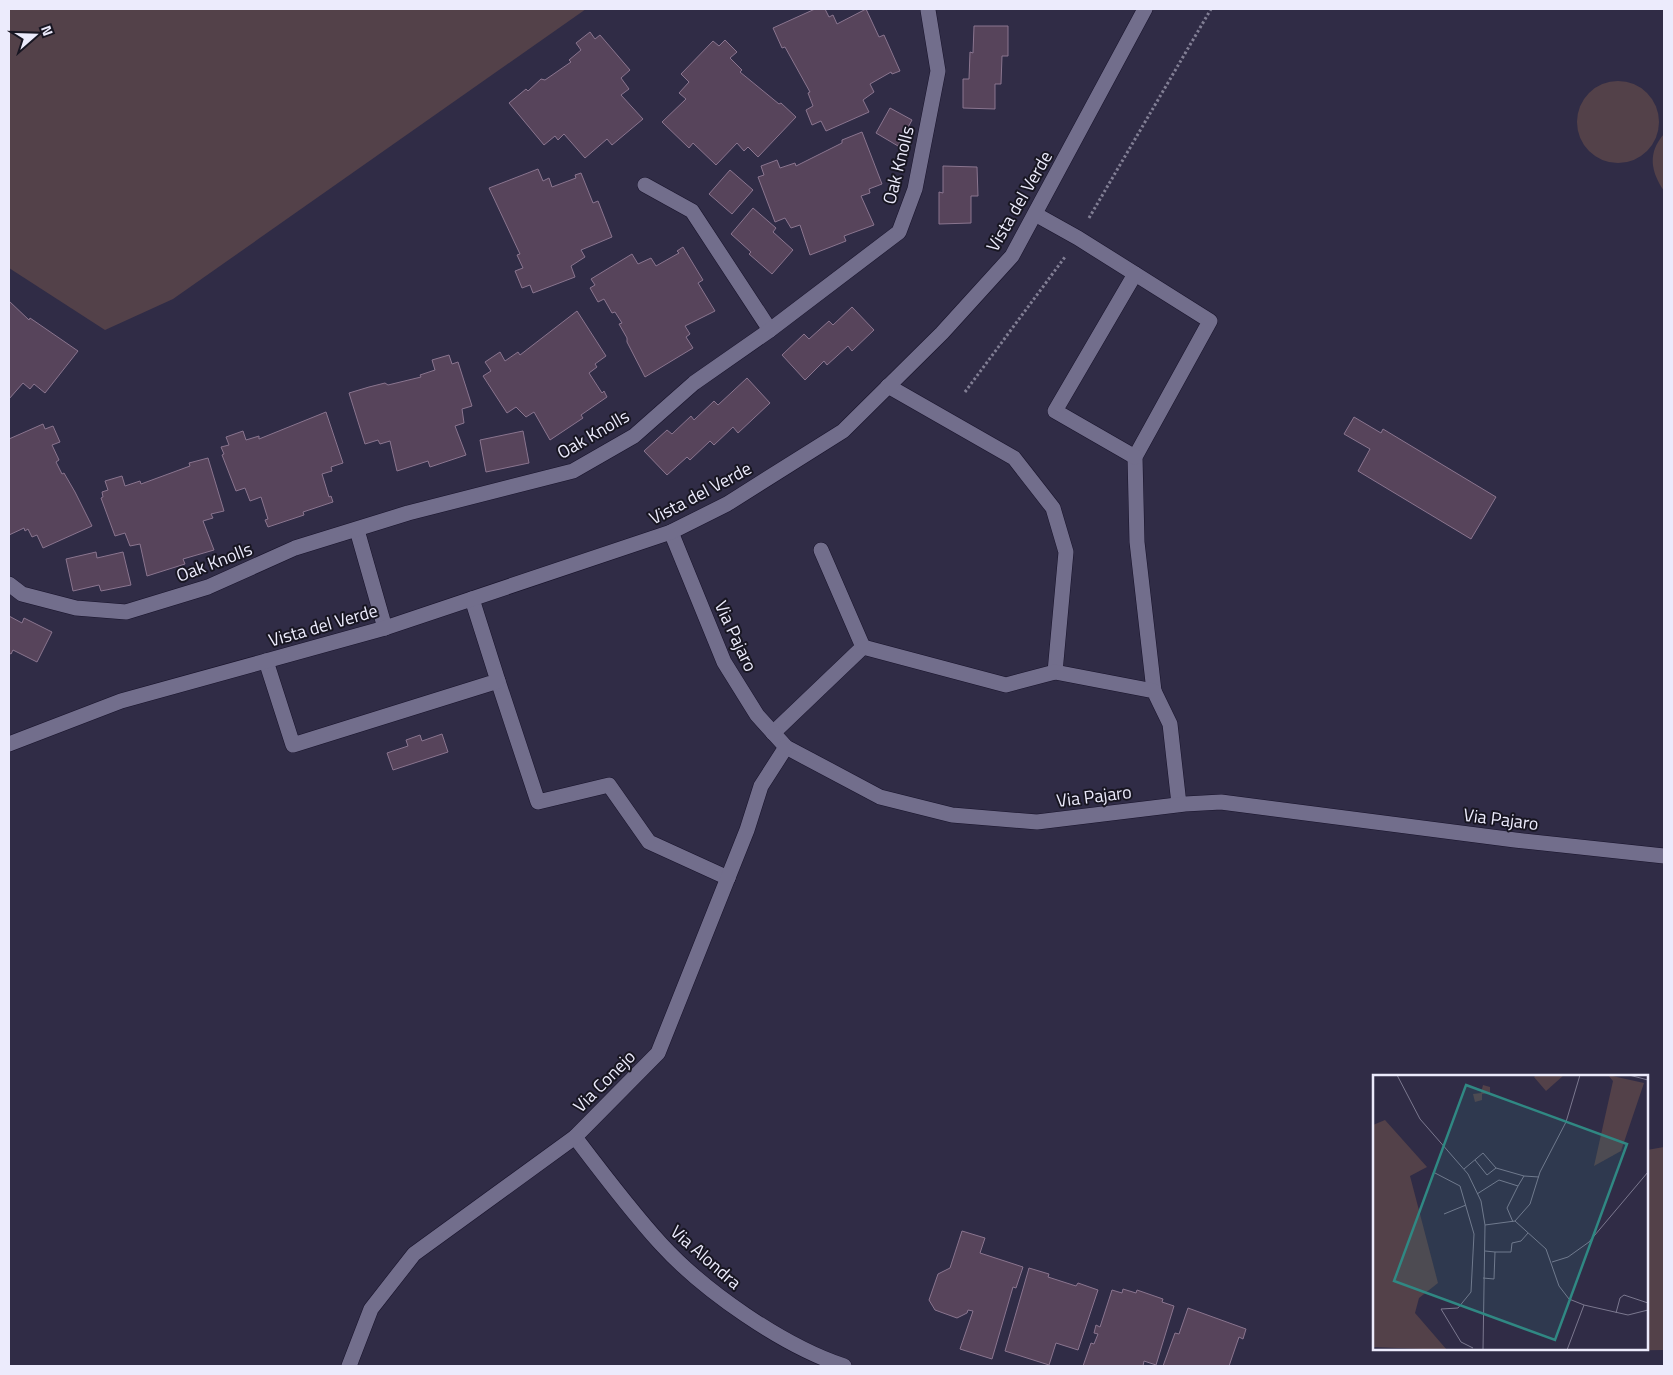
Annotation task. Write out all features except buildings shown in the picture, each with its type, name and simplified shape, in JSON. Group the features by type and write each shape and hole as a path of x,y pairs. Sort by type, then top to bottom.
{"street":[{"name":"Vista del Verde","path":"9,744 121,701 385,628 671,532 727,504 843,431 942,333 1012,256 1145,9"},
{"name":"Oak Knolls","path":"9,584 22,594 76,608 126,612 208,587 295,548 408,513 573,471 634,436 694,382 770,330 900,232 916,189 938,71 928,10"},
{"path":"644,185 692,211 770,330"},
{"path":"1035,214 1078,238 1210,321 1135,457 1137,542 1154,691 1170,724 1179,804"},
{"path":"1135,274 1055,410 1135,457"},
{"path":"888,386 1014,458 1053,508 1066,552 1055,672"},
{"path":"357,530 385,628"},
{"name":"Via Pajaro","path":"671,532 724,662 757,715 786,747 880,797 952,815 1037,822 1179,804 1221,802 1496,838 1664,856"},
{"path":"821,550 863,647"},
{"path":"472,599 538,802 610,785 650,842 728,878"},
{"path":"863,647 1006,685 1055,672 1154,691"},
{"path":"773,733 863,647"},
{"path":"266,661 293,745 498,681"},
{"name":"Via Conejo","path":"349,1366 371,1309 414,1254 575,1137 658,1053 728,878 761,786 786,747"},
{"name":"Via Alondra","path":"575,1137 621,1198 662,1246 712,1290 758,1324 827,1360 844,1366"}],"path":[{"path":"965,392 1078,238 1211,9"}],"shaded area":[{"path":"9,9 586,9 173,299 105,330 9,268"},
{"path":"1618,81 1634,84 1647,93 1656,106 1659,122 1656,138 1647,151 1634,160 1618,163 1602,160 1589,151 1580,138 1577,122 1580,106 1589,93 1602,84"},
{"path":"1664,134 1664,191 1656,177 1653,155"},
{"path":"1664,1147 1664,1350 1602,1351 1648,1350 1648,1150"}]}
